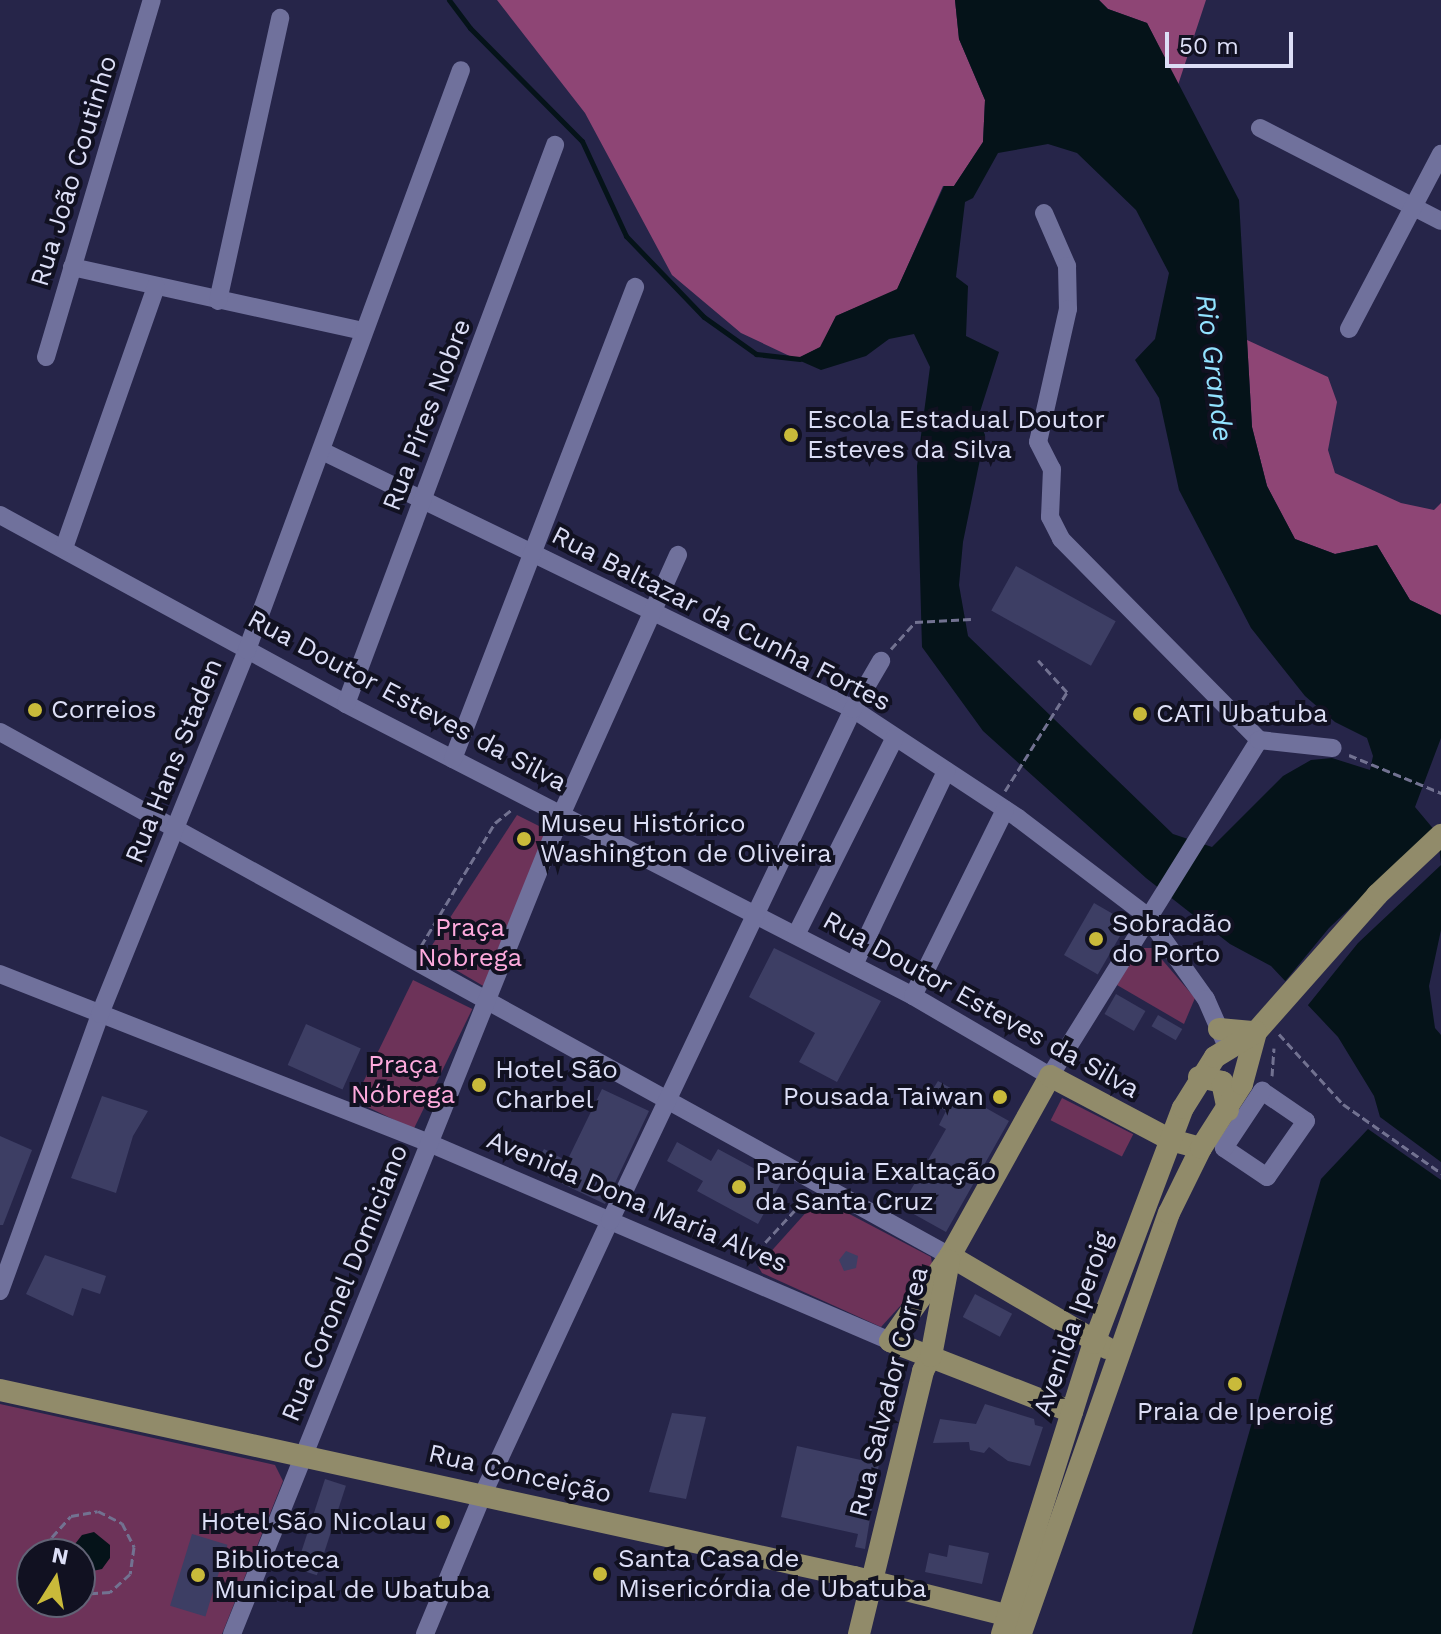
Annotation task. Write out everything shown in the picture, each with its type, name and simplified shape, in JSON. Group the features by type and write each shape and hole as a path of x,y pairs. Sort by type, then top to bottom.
{"main road":[{"path":"1267,1026 1377,895 1441,835"},
{"name":"Avenida Iperoig","path":"1014,1626 1072,1412 1094,1343 1171,1140 1199,1077 1223,1038 1267,1026"},
{"name":"Avenida Iperoig","path":"1014,1626 1169,1213 1201,1148 1242,1084 1267,1026"},
{"path":"1223,1038 1242,1084"},
{"name":"Rua Doutor Esteves da Silva","path":"1050,1076 1171,1140 1201,1148"},
{"name":"Rua Salvador Correa","path":"890,1341 950,1256 1050,1076"},
{"path":"1199,1077 1222,1082 1228,1110"},
{"path":"950,1256 1094,1343 1117,1352"},
{"name":"Rua Salvador Correa","path":"859,1634 923,1371 931,1356 950,1256"},
{"name":"Avenida Dona Maria Alves","path":"890,1341 1072,1412"},
{"name":"Rua Conceição","path":"0,1390 304,1454 873,1581 1014,1626"}],"street":[{"name":"Rua João Coutinho","path":"46,357 152,0"},
{"path":"218,301 280,18"},
{"name":"Rua Hans Staden","path":"0,1291 100,1014 247,650 461,70"},
{"path":"1260,128 1441,221"},
{"name":"Rua Pires Nobre","path":"346,704 555,145"},
{"path":"1349,329 1441,154"},
{"path":"1044,213 1067,266 1068,309 1038,442 1052,469 1050,517 1061,539 1259,740 1333,748"},
{"path":"72,267 363,331"},
{"path":"64,548 156,287"},
{"path":"453,759 635,287"},
{"name":"Rua Baltazar da Cunha Fortes","path":"322,451 853,709 1150,911 1206,999 1223,1038"},
{"name":"Rua Doutor Esteves da Silva","path":"0,515 346,704 913,996 1050,1076"},
{"name":"Rua Coronel Domiciano","path":"232,1634 562,813 649,610 678,555"},
{"path":"425,1634 483,1494 610,1221 853,709 881,661"},
{"path":"0,732 950,1256"},
{"path":"796,935 895,737"},
{"name":"Rua Salvador Correa","path":"1050,1076 1259,740"},
{"path":"854,965 946,771"},
{"path":"913,996 1005,810"},
{"name":"Avenida Dona Maria Alves","path":"0,974 429,1143 890,1341"},
{"path":"1262,1091 1271,1097 1306,1121 1267,1177 1224,1148 1262,1091"}],"path":[{"path":"881,661 915,622 971,619"},
{"path":"1015,772 1067,692 1038,660"},
{"path":"1333,748 1440,792"},
{"path":"413,960 495,823 522,794"},
{"path":"1267,1026 1271,1097"},
{"path":"1267,1026 1343,1104 1441,1173"},
{"path":"736,1275 818,1184"},
{"path":"52,1538 71,1516 98,1511 122,1523 134,1547 130,1574 110,1592 96,1593"}],"green space":[{"name":"Praça Nobrega","path":"517,815 547,830 485,987 427,953"},
{"path":"1137,948 1152,948 1195,998 1184,1024 1117,985"},
{"name":"Praça Nóbrega","path":"413,980 472,1009 414,1129 354,1100"},
{"path":"1062,1098 1133,1134 1122,1157 1051,1120"},
{"path":"819,1198 931,1257 933,1270 881,1327 762,1273 758,1266"},
{"path":"0,1404 275,1465 283,1481 222,1634 0,1634"}],"shaded area":[{"path":"497,0 955,0 959,39 985,100 983,142 954,186 943,186 897,290 836,316 821,347 796,359 741,333 672,275 585,113"},
{"path":"1099,0 1206,0 1178,85 1147,23 1108,9"},
{"path":"1247,340 1328,377 1337,402 1328,450 1335,473 1401,503 1434,510 1441,503 1441,615 1410,600 1377,545 1335,554 1295,539 1267,486 1252,427"}],"water":[{"name":"Rio Grande","path":"955,0 1099,0 1108,9 1147,23 1239,200 1252,427 1267,486 1295,539 1335,554 1377,545 1410,600 1441,615 1441,738 1415,807 1441,838 1441,930 1429,986 1435,1028 1441,1035 1441,1162 1380,1117 1374,1096 1338,1037 1271,966 1230,944 1146,878 983,731 922,647 917,466 930,367 914,334 889,339 866,356 821,370 796,359 820,347 836,316 897,289 944,186 954,186 983,142 985,100 959,39","holes":["1048,144 1077,153 1136,210 1169,273 1155,339 1135,360 1159,398 1179,490 1251,628 1305,696 1335,722 1367,738 1373,756 1370,770 1332,758 1311,760 1283,776 1212,847 1173,834 968,636 959,585 963,542 985,435 978,418 999,352 966,336 968,286 956,277 965,202 973,198 998,153"]},
{"path":"1368,1129 1441,1180 1441,1634 1192,1634 1321,1179"},
{"path":"94,1532 110,1545 110,1558 102,1569 96,1570 96,1538 80,1538"}],"pier":[{"path":"1437,826 1441,865 1358,943 1304,1010 1282,985 1329,928"}],"building":[{"path":"1016,566 1116,621 1091,666 991,611"},
{"name":"Sobradão do Porto","path":"1094,903 1128,923 1098,974 1064,955"},
{"path":"774,948 881,1001 837,1082 799,1062 815,1033 749,997"},
{"path":"1116,994 1145,1011 1134,1031 1104,1014"},
{"path":"1158,1015 1182,1029 1176,1040 1152,1026"},
{"path":"306,1024 361,1048 343,1090 288,1065"},
{"path":"938,1081 1009,1121 946,1232 901,1207 946,1129 939,1125 946,1111 926,1100"},
{"path":"602,1089 649,1111 605,1204 533,1170 544,1149 567,1161"},
{"path":"102,1096 148,1111 133,1136 116,1193 71,1178"},
{"path":"0,1136 32,1150 3,1225 0,1225"},
{"name":"Paróquia Exaltação da Santa Cruz","path":"677,1142 711,1161 718,1149 781,1183 758,1224 697,1191 703,1181 667,1161"},
{"path":"846,1251 858,1256 856,1268 844,1271 839,1260"},
{"path":"45,1255 106,1276 100,1294 82,1288 73,1316 26,1294"},
{"path":"975,1294 1012,1314 1000,1337 963,1317"},
{"path":"985,1404 1034,1419 1035,1425 1043,1427 1030,1466 1008,1461 989,1447 984,1453 970,1450 969,1442 933,1443 940,1419 976,1424"},
{"path":"672,1413 706,1417 686,1499 649,1492"},
{"path":"797,1446 879,1464 865,1549 855,1547 858,1534 781,1517"},
{"path":"325,1479 346,1486 317,1575 296,1568"},
{"name":"Biblioteca Municipal de Ubatuba","path":"192,1534 227,1545 205,1617 170,1606"},
{"path":"949,1545 989,1553 982,1584 925,1572 929,1553 947,1557"}],"waterway":[{"path":"449,0 470,28 582,141 626,236 704,317 756,354 800,359"}],"place":[{"name":"Escola Estadual Doutor Esteves da Silva","path":"791,435"},
{"name":"Correios","path":"35,710"},
{"name":"CATI Ubatuba","path":"1140,714"},
{"name":"Museu Histórico Washington de Oliveira","path":"524,839"},
{"name":"Sobradão do Porto","path":"1096,939"},
{"name":"Hotel São Charbel","path":"479,1085"},
{"name":"Pousada Taiwan","path":"1000,1097"},
{"name":"Paróquia Exaltação da Santa Cruz","path":"739,1187"},
{"name":"Praia de Iperoig","path":"1235,1384"},
{"name":"Hotel São Nicolau","path":"443,1522"},
{"name":"Santa Casa de Misericórdia de Ubatuba","path":"600,1574"},
{"name":"Biblioteca Municipal de Ubatuba","path":"198,1575"}]}
